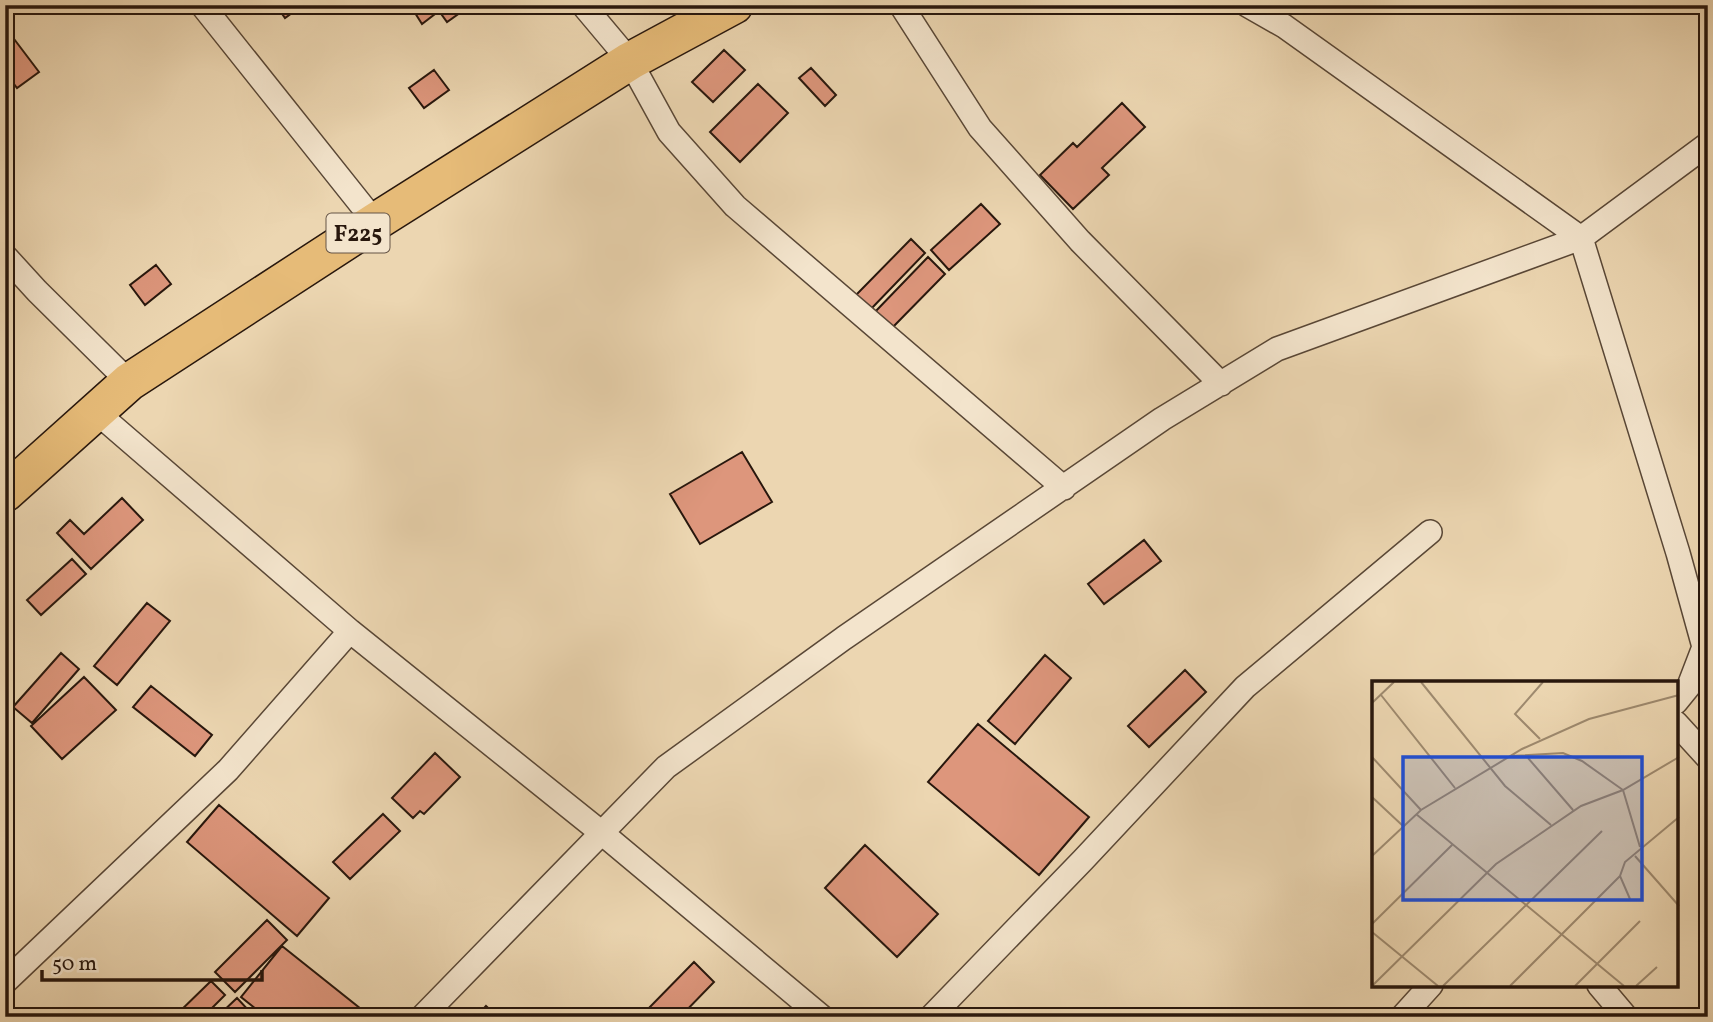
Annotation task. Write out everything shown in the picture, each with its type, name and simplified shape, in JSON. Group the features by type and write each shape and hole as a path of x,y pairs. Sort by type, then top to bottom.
{"main road":[{"name":"F225","path":"5,493 129,382 375,222 631,61 734,5"}],"street":[{"path":"202,5 375,222"},
{"path":"583,5 631,61 669,132 735,206 1064,488"},
{"path":"901,5 980,128 1080,241 1221,384"},
{"path":"1247,5 1284,26 1581,238 1706,646 1689,686 1678,700"},
{"path":"422,1017 603,834 666,766 844,638 1161,419 1277,349 1581,238 1708,144"},
{"path":"5,256 129,382"},
{"path":"95,411 350,631 603,834 822,1017"},
{"path":"931,1017 1245,687 1430,532"},
{"path":"5,982 228,770 350,631"},
{"path":"1678,725 1708,758"},
{"path":"1402,1017 1429,987"},
{"path":"1602,987 1626,1017"}],"building":[{"path":"276,5 303,5 285,18"},
{"path":"410,5 471,5 447,22 439,11 422,24"},
{"path":"5,27 39,72 17,88 5,72"},
{"path":"724,50 745,70 713,102 692,82"},
{"path":"811,68 836,95 825,106 799,78"},
{"path":"434,70 449,90 424,108 409,88"},
{"path":"758,84 788,113 740,162 710,132"},
{"path":"1122,103 1145,127 1102,168 1109,175 1073,209 1040,175 1073,143 1077,147"},
{"path":"981,204 1000,224 949,270 931,250"},
{"path":"911,239 925,253 870,310 856,295"},
{"path":"928,257 945,274 890,330 873,314"},
{"path":"156,265 171,284 145,305 130,285"},
{"path":"742,452 772,502 700,544 670,494"},
{"path":"122,498 143,520 91,569 57,533 70,520 84,534"},
{"path":"1144,540 1161,561 1104,604 1088,584"},
{"path":"72,559 86,574 41,615 27,600"},
{"path":"147,603 170,621 117,685 94,666"},
{"path":"61,653 79,669 32,723 13,707"},
{"path":"1045,655 1071,678 1015,744 988,721"},
{"path":"1185,670 1206,692 1149,747 1128,726"},
{"path":"84,677 116,710 62,759 31,726"},
{"path":"151,686 212,735 195,756 133,707"},
{"path":"978,724 1089,817 1039,875 928,782"},
{"path":"435,753 460,777 424,814 420,811 413,818 392,798"},
{"path":"219,805 329,898 297,936 187,842"},
{"path":"383,814 400,831 350,879 333,862"},
{"path":"865,845 938,914 897,957 825,888"},
{"path":"267,920 287,940 235,992 215,972"},
{"path":"282,946 366,1013 363,1017 258,1016 261,1013 241,997"},
{"path":"694,962 714,982 680,1017 650,1017 645,1012"},
{"path":"211,981 225,995 203,1017 174,1017"},
{"path":"237,998 252,1014 250,1017 217,1017"},
{"path":"486,1006 498,1017 476,1017"}]}
